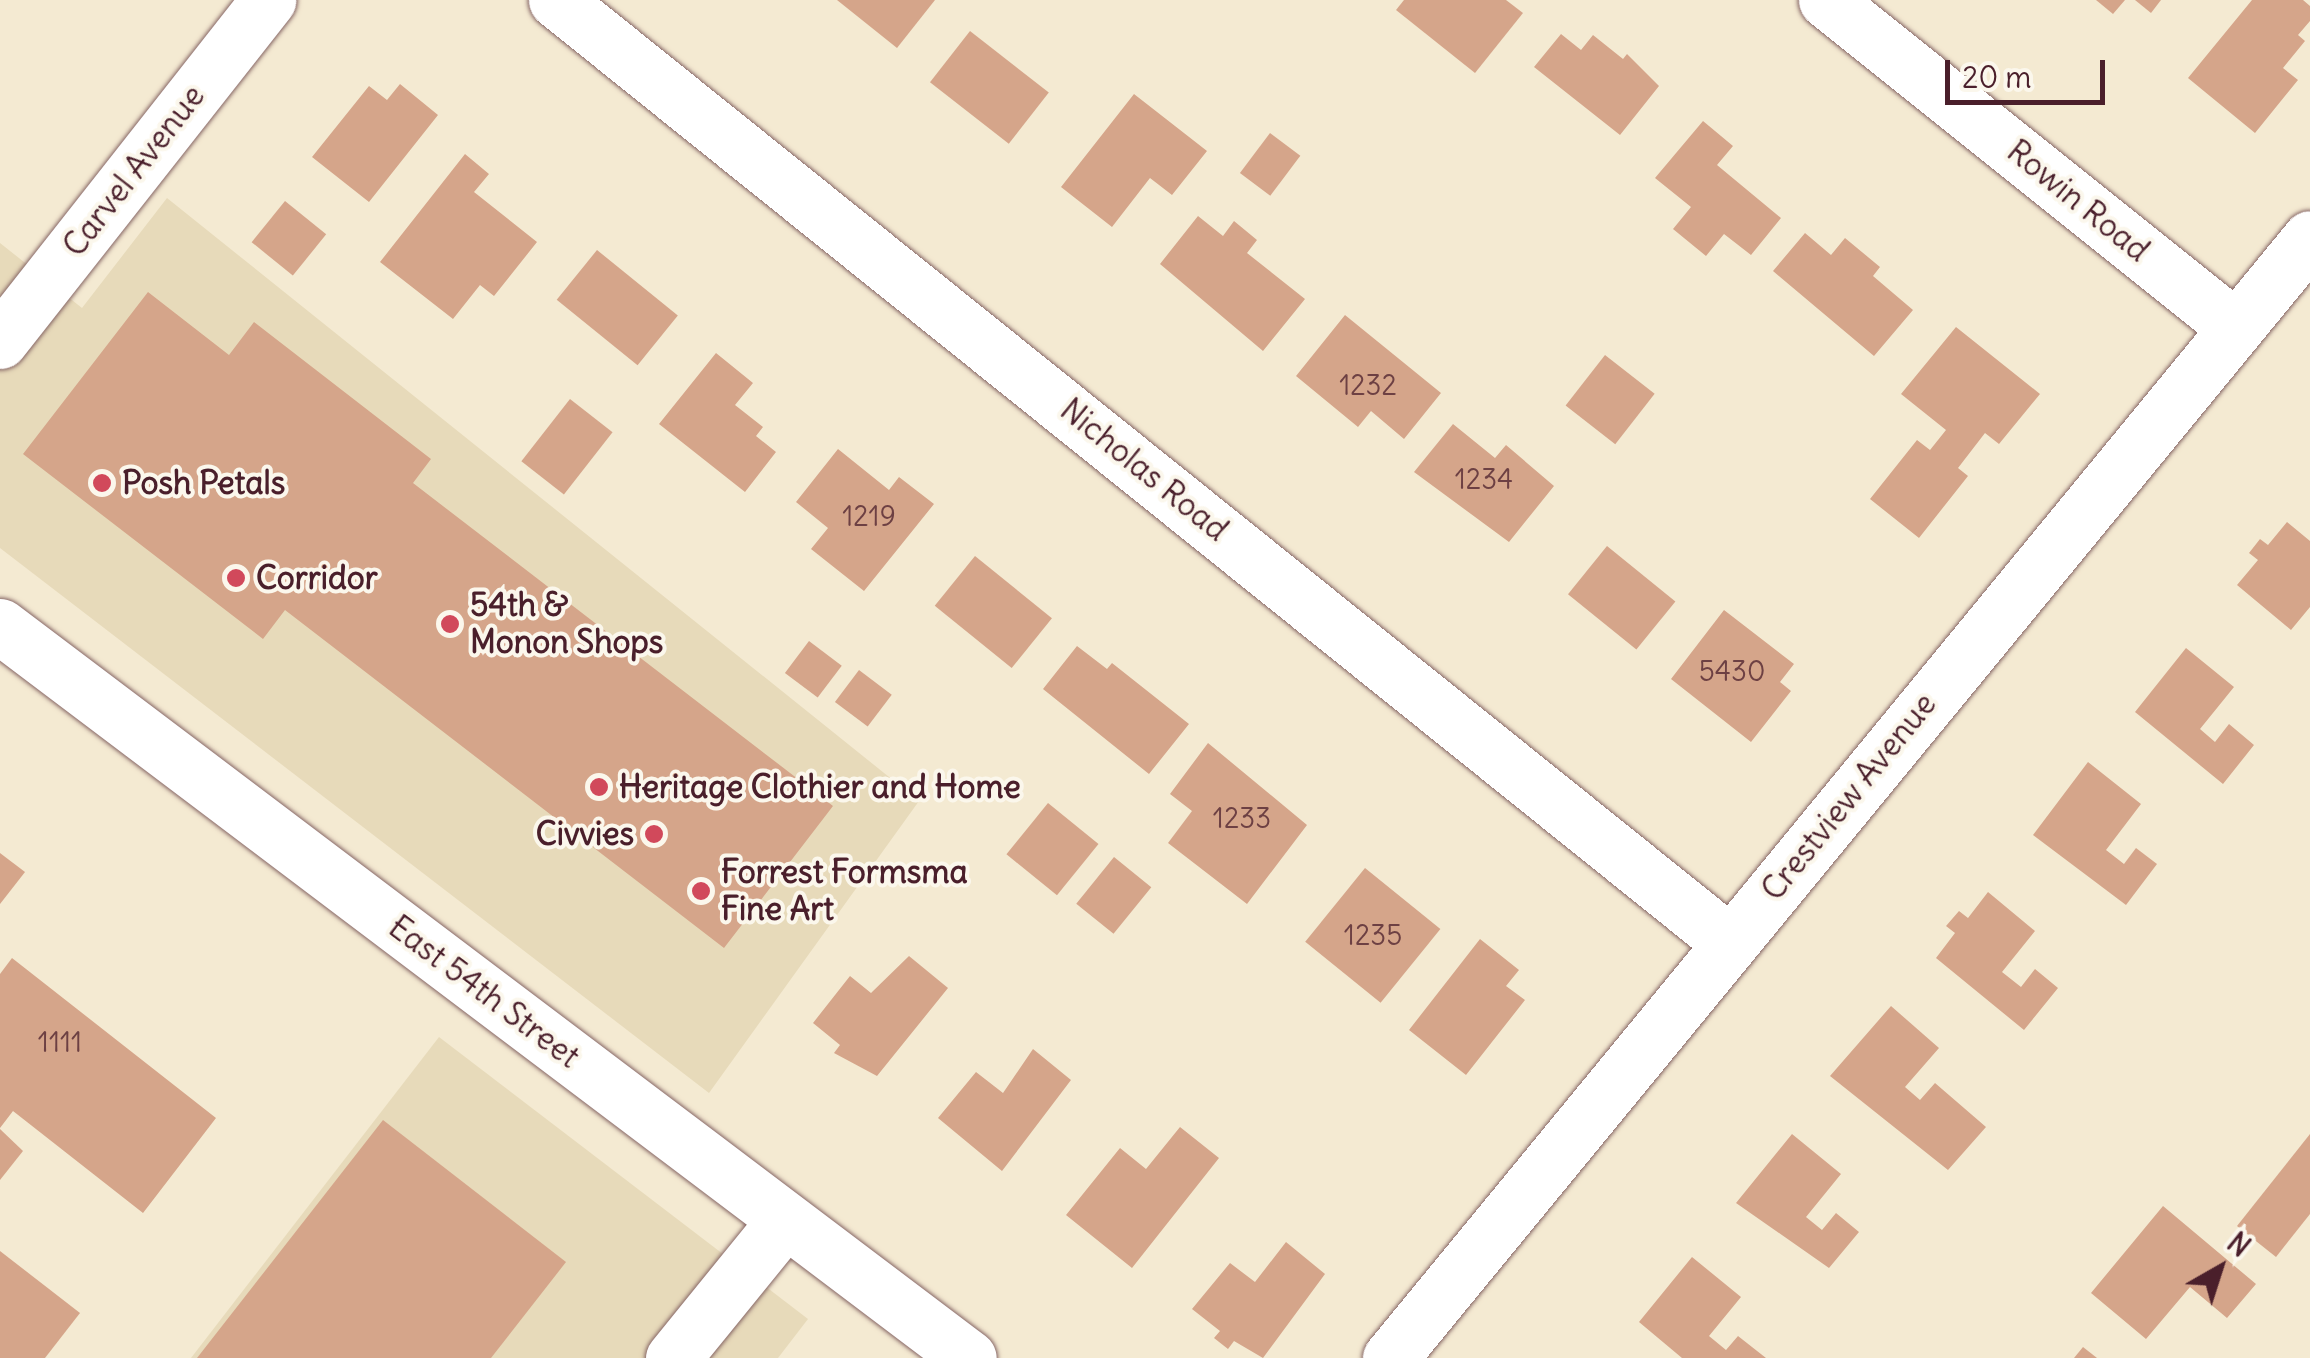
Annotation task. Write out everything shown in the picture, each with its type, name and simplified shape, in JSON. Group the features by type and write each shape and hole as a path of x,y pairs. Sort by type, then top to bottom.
{"street":[{"name":"Carvel Avenue","path":"0,341 268,0"},
{"name":"Nicholas Road","path":"556,0 1730,943"},
{"name":"Rowin Road","path":"1826,0 2236,328"},
{"name":"Crestview Avenue","path":"1390,1358 2310,238"},
{"name":"East 54th Street","path":"0,626 969,1358"},
{"path":"674,1358 786,1220"}],"shaded area":[{"path":"167,198 919,801 709,1093 0,548 0,243 82,308"},
{"path":"439,1037 808,1319 778,1358 191,1358"}],"building":[{"path":"837,0 935,0 897,48"},
{"path":"1404,0 1506,0 1523,13 1475,73 1396,10"},
{"path":"2096,0 2125,0 2113,14"},
{"path":"2135,0 2161,0 2151,13"},
{"path":"2252,0 2303,0 2310,6 2310,21 2298,35 2305,41 2283,68 2298,80 2255,133 2188,78"},
{"path":"970,31 1049,93 1009,144 930,82"},
{"path":"1561,34 1581,50 1593,35 1623,59 1627,54 1659,86 1620,135 1534,67"},
{"path":"400,84 438,115 369,202 312,157 369,86 387,100"},
{"path":"1134,94 1207,151 1172,195 1150,178 1112,227 1061,187"},
{"path":"1703,121 1733,146 1717,165 1781,218 1751,255 1724,234 1706,256 1673,229 1691,207 1655,178"},
{"path":"1270,133 1300,156 1270,196 1240,173"},
{"path":"465,154 489,174 474,192 537,242 494,296 480,285 453,319 380,262"},
{"path":"285,201 326,234 293,276 252,242"},
{"path":"1198,216 1223,236 1234,221 1257,240 1247,253 1305,299 1263,351 1160,264"},
{"path":"1805,233 1831,255 1845,238 1880,267 1873,276 1913,310 1874,356 1773,271"},
{"path":"597,250 678,315 638,365 557,300"},
{"name":"54th & Monon Shops","path":"148,292 229,355 254,322 431,459 413,483 833,806 724,948 285,610 263,639 23,454"},
{"path":"1345,315 1441,393 1404,439 1371,411 1358,427 1296,376"},
{"path":"1956,327 2040,394 1999,444 1985,433 1958,468 1968,476 1919,538 1870,499 1917,440 1930,450 1946,430 1901,394"},
{"path":"716,353 753,383 735,405 763,427 756,436 776,452 745,492 659,424"},
{"path":"1605,355 1655,394 1615,444 1566,405"},
{"path":"570,399 613,432 564,494 521,461"},
{"path":"1453,424 1495,458 1506,445 1554,486 1509,542 1414,472"},
{"path":"838,449 889,490 899,477 934,504 864,591 811,549 828,528 796,502"},
{"path":"2287,522 2310,541 2310,607 2291,630 2237,585 2258,560 2249,553 2260,539 2268,545"},
{"path":"1607,546 1675,601 1636,650 1568,594"},
{"path":"975,556 1052,618 1012,668 935,606"},
{"path":"1724,610 1794,664 1780,682 1791,691 1751,742 1671,679"},
{"path":"809,641 842,666 818,698 785,673"},
{"path":"1077,646 1107,669 1112,663 1189,724 1149,774 1043,689"},
{"path":"2186,648 2234,687 2200,729 2215,742 2229,724 2254,745 2223,784 2135,712"},
{"path":"859,670 892,695 868,727 835,702"},
{"path":"1208,743 1307,825 1247,904 1168,843 1192,811 1170,794"},
{"path":"2088,762 2141,804 2106,850 2124,864 2136,848 2157,864 2126,905 2033,835"},
{"path":"1048,803 1099,844 1057,895 1006,854"},
{"path":"0,853 25,872 0,904"},
{"path":"1114,857 1151,887 1114,934 1076,904"},
{"path":"1365,868 1440,929 1381,1003 1305,942"},
{"path":"1988,892 2035,931 2002,972 2021,987 2035,969 2058,988 2024,1030 1936,958 1955,933 1946,926 1959,911 1968,918"},
{"path":"1480,939 1519,970 1506,986 1525,1000 1466,1075 1409,1030"},
{"path":"909,956 948,988 877,1076 834,1053 840,1045 813,1023 850,976 871,993"},
{"path":"12,958 216,1118 143,1213 13,1111 0,1128 0,974"},
{"path":"1891,1006 1939,1048 1905,1087 1920,1100 1935,1083 1986,1127 1948,1170 1830,1076"},
{"path":"1033,1049 1071,1080 1002,1171 938,1118 976,1072 1003,1093"},
{"path":"383,1120 566,1262 491,1358 197,1358"},
{"path":"1180,1127 1219,1158 1132,1268 1066,1215 1120,1148 1146,1169"},
{"path":"0,1129 23,1151 0,1180"},
{"path":"1792,1134 1841,1174 1806,1217 1822,1230 1836,1213 1859,1232 1829,1268 1736,1203"},
{"path":"2310,1134 2310,1214 2276,1257 2237,1226"},
{"path":"2163,1206 2256,1284 2227,1318 2190,1287 2146,1339 2091,1293"},
{"path":"1286,1242 1325,1274 1263,1358 1234,1341 1228,1349 1214,1338 1220,1331 1192,1309 1230,1263 1255,1282"},
{"path":"0,1251 80,1313 45,1358 0,1358"},
{"path":"1692,1257 1741,1297 1709,1336 1726,1350 1738,1336 1766,1358 1682,1358 1639,1322"},
{"path":"2083,1347 2097,1358 2074,1358"}],"place":[{"name":"Posh Petals","path":"102,483"},
{"name":"Corridor","path":"236,578"},
{"name":"54th & Monon Shops","path":"450,624"},
{"name":"Heritage Clothier and Home","path":"599,787"},
{"name":"Civvies","path":"654,834"},
{"name":"Forrest Formsma Fine Art","path":"701,891"}]}
